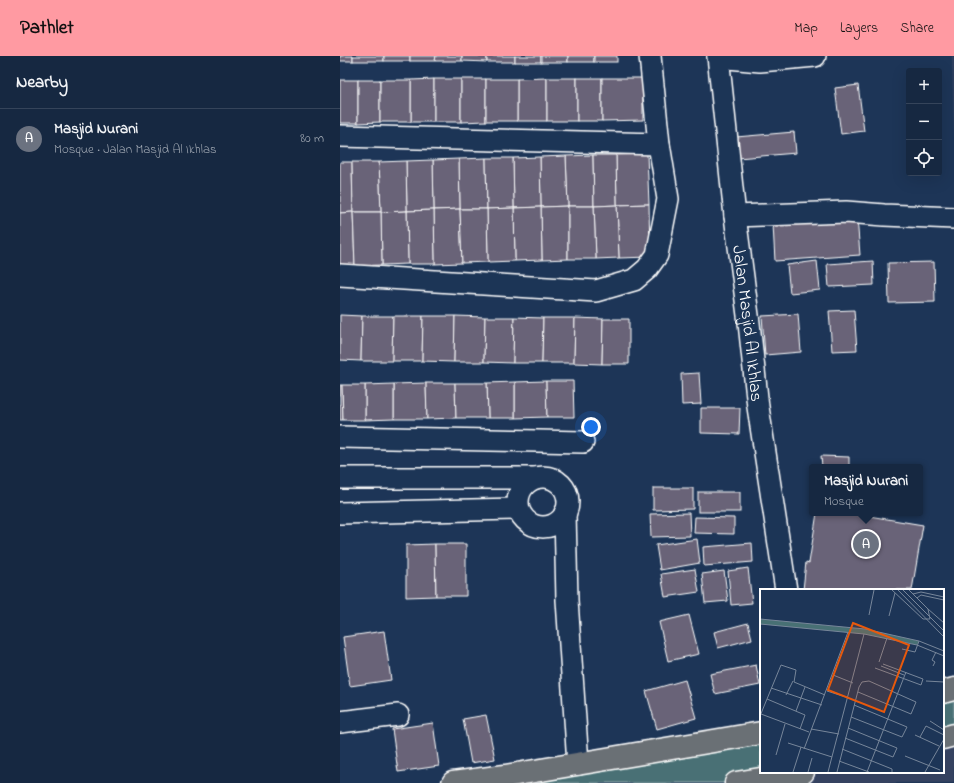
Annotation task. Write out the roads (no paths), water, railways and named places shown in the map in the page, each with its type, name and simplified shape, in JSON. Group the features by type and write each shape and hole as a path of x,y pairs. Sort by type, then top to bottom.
{"main road":[{"path":"944,692 954,689"},
{"path":"453,783 578,764 760,733"},
{"path":"944,738 954,735"},
{"path":"736,783 797,773"}],"street":[{"path":"340,275 596,291 634,280 647,269 657,255 668,198 659,144 650,56"},
{"path":"718,57 760,61 815,56"},
{"name":"Jalan Masjid Al Ikhlas","path":"718,57 758,408 786,589"},
{"path":"340,136 659,144"},
{"path":"735,216 846,212 954,218"},
{"path":"340,437 583,442"},
{"path":"340,478 544,477 554,480 562,486 566,494 568,504 565,513 559,521 550,526 540,527 530,524 518,509 518,499 521,490 526,483 535,478"},
{"path":"340,513 518,509"},
{"path":"565,513 568,600 578,744 578,764"},
{"path":"340,722 398,715"}],"place":[{"name":"Masjid Nurani","path":"866,544"}]}
